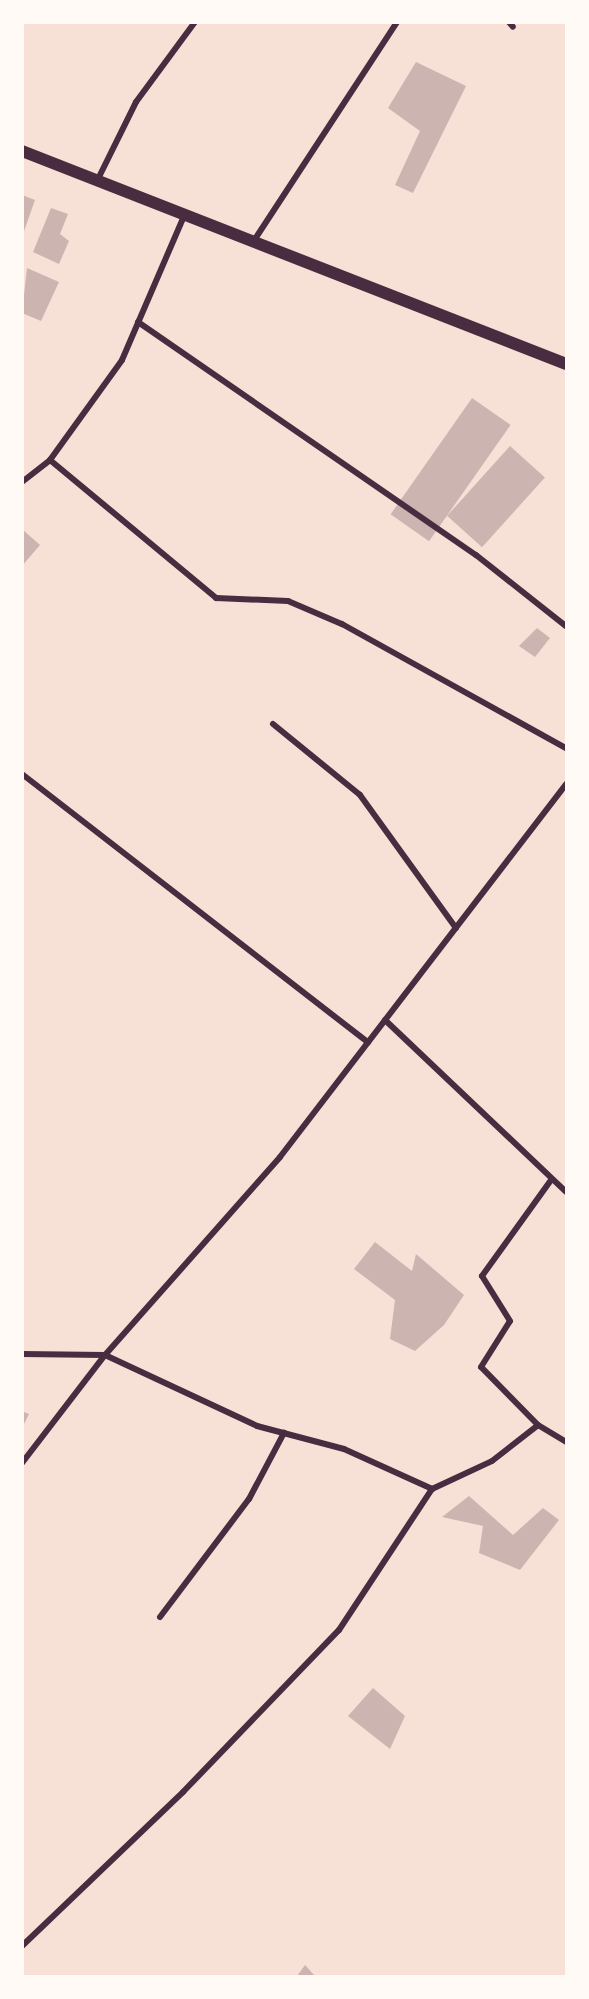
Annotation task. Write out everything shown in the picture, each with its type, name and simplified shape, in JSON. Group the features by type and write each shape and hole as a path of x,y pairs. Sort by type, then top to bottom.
{"main road":[{"path":"22,152 186,211 567,364"}],"street":[{"path":"99,179 136,102 195,22"},
{"path":"255,238 397,22"},
{"path":"22,482 50,460 122,360 186,211"},
{"path":"138,321 476,555 567,626"},
{"path":"50,460 216,598 288,601 342,624 567,748"},
{"path":"273,724 360,795 456,928"},
{"path":"22,774 368,1042"},
{"path":"22,1463 105,1355 280,1157 567,784"},
{"path":"385,1020 551,1180 567,1192"},
{"path":"551,1180 482,1276 510,1321 481,1366 538,1425 567,1442"},
{"path":"22,1354 105,1355 284,1433 344,1449 432,1489"},
{"path":"22,1946 183,1792 339,1630 432,1489 492,1461 538,1425"},
{"path":"160,1617 249,1499 284,1433"}],"building":[{"path":"416,62 466,86 413,193 395,185 420,131 388,108"},
{"path":"22,195 35,200 23,234 22,234"},
{"path":"51,208 68,214 60,234 69,241 59,264 33,252"},
{"path":"27,268 59,282 41,321 22,313"},
{"path":"472,398 511,425 429,541 391,514"},
{"path":"510,446 545,477 482,547 447,516"},
{"path":"22,529 40,545 22,566"},
{"path":"537,628 550,638 535,657 519,646"},
{"path":"375,1242 412,1271 416,1254 464,1295 444,1325 415,1351 390,1339 395,1300 354,1269"},
{"path":"22,1411 29,1414 22,1428"},
{"path":"469,1496 513,1535 543,1508 559,1520 520,1570 479,1553 483,1526 442,1517"},
{"path":"373,1688 405,1716 390,1749 348,1716"},
{"path":"305,1965 315,1976 297,1976"}]}
